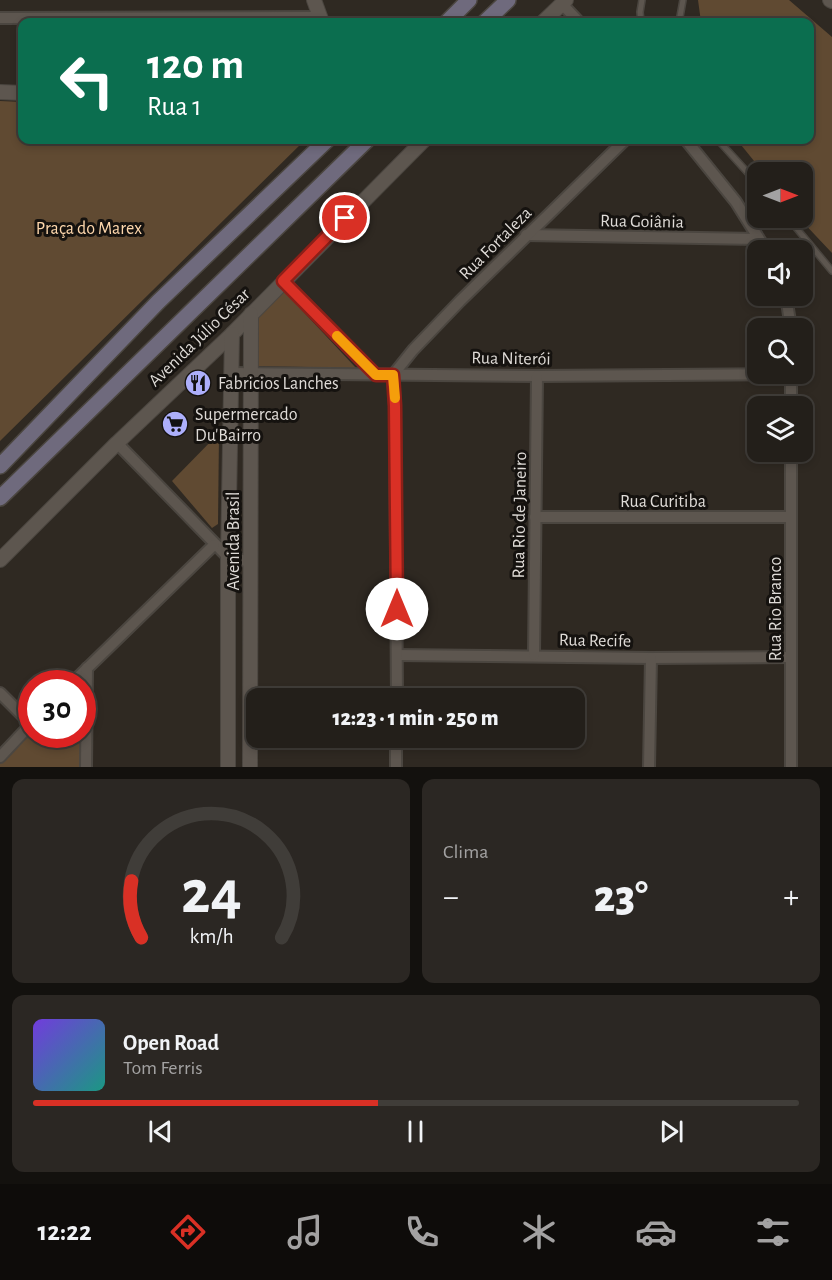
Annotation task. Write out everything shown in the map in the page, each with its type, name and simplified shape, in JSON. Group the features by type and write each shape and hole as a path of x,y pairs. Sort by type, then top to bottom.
{"main road":[{"path":"451,18 470,0"},
{"path":"490,18 508,0"},
{"path":"0,466 158,302 323,144"},
{"name":"Avenida Júlio César","path":"0,498 363,144"}],"street":[{"path":"314,0 319,18"},
{"path":"547,18 564,2 576,18"},
{"path":"0,18 18,18"},
{"path":"0,92 18,93"},
{"path":"311,156 315,144"},
{"name":"Avenida Júlio César","path":"0,560 117,443 232,334 419,144"},
{"name":"Rua Fortaleza","path":"393,375 413,350 526,235 622,144"},
{"path":"689,144 736,202 758,239"},
{"name":"Rua Goiânia","path":"526,235 758,239"},
{"path":"283,281 376,375"},
{"name":"Avenida Brasil","path":"250,767 251,315"},
{"name":"Avenida Brasil","path":"228,767 228,558 232,334"},
{"name":"Rua Niterói","path":"231,373 747,374"},
{"path":"393,375 397,688"},
{"name":"Rua Rio de Janeiro","path":"534,655 537,375"},
{"path":"117,443 228,558 251,562"},
{"name":"Rua Rio Branco","path":"791,462 791,767"},
{"name":"Rua Curitiba","path":"535,517 791,517"},
{"path":"86,767 87,668 214,545"},
{"name":"Rua Recife","path":"397,655 791,657"},
{"path":"649,767 651,657"},
{"path":"0,693 18,710"},
{"path":"0,757 18,737"},
{"path":"396,748 396,767"}],"lane":[{"path":"641,18 642,0"},
{"path":"680,18 683,0"},
{"path":"722,144 747,172"},
{"path":"796,228 832,272"}],"green space":[{"path":"698,0 789,0 810,18 700,18"},
{"path":"814,22 832,37 832,253 808,228 813,228 813,162 755,162 740,144 814,144"},
{"name":"Praça do Marex","path":"0,101 18,102 18,144 301,144 0,441"},
{"path":"283,290 356,368 258,366 257,316"},
{"path":"219,433 218,524 212,528 172,481"},
{"path":"18,740 18,748 86,748 86,767 0,767 0,758"}],"slow traffic":[{"path":"337,336 376,375 393,375 395,398"}],"place":[{"name":"Fabricios Lanches","path":"198,383"},
{"name":"Supermercado Du'Bairro","path":"175,424"}],"route":[{"path":"345,218 283,281 376,375 393,375 397,609"}]}
